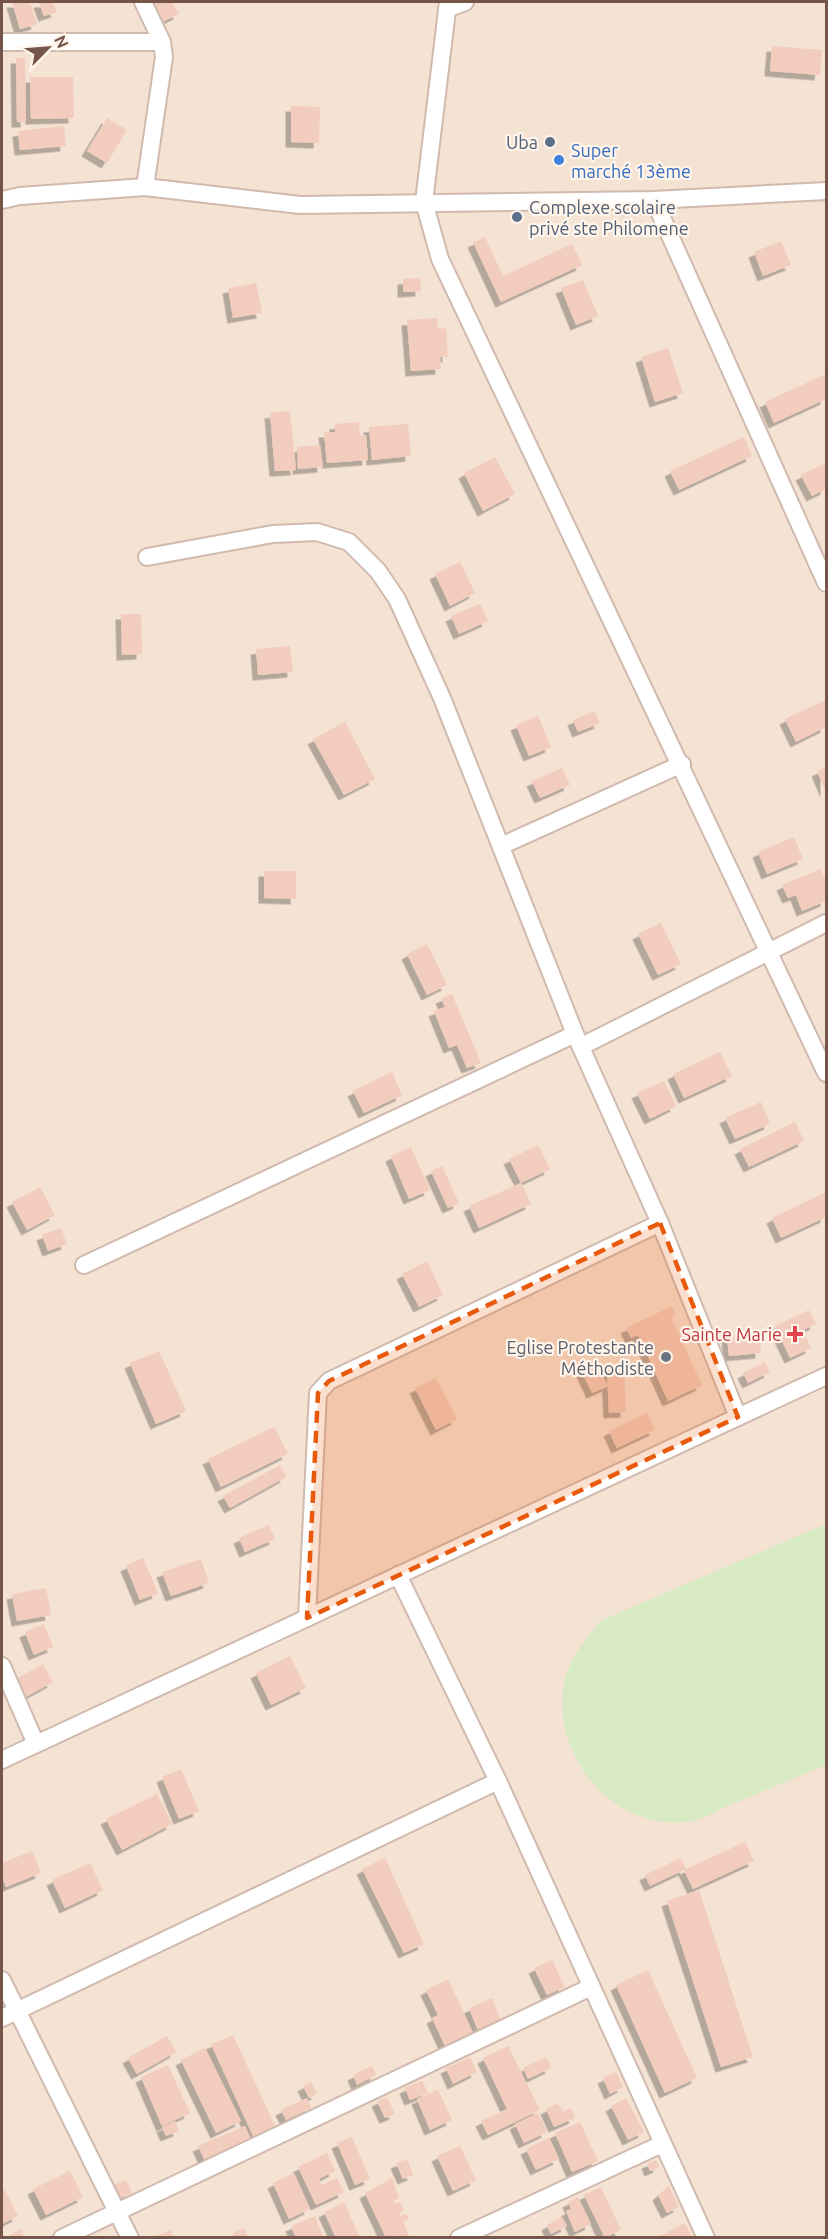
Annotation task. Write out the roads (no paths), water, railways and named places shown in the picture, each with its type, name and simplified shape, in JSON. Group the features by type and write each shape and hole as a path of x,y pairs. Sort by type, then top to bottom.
{"street":[{"path":"142,2 162,42 164,57 145,187"},
{"path":"465,2 448,5 424,202 440,259 682,764 826,1073"},
{"path":"2,42 162,42"},
{"path":"2,200 20,196 145,187 300,205 654,200 826,190"},
{"path":"654,200 826,583"},
{"path":"147,557 273,534 317,532 349,542 378,571 397,599 442,698 578,1040 660,1223 738,1417"},
{"path":"501,846 682,764"},
{"path":"84,1265 578,1040 826,923"},
{"path":"307,1618 318,1393 329,1382 660,1223"},
{"path":"2,1760 826,1376"},
{"path":"398,1575 498,1781 706,2238"},
{"path":"2,1666 36,1744"},
{"path":"9,2015 498,1781"},
{"path":"2,1980 9,2015 118,2212 130,2238"},
{"path":"62,2238 591,1987"},
{"path":"459,2238 662,2144"}],"place":[{"name":"Uba","path":"550,142"},
{"name":"Super marché 13ème","path":"559,160"},
{"name":"Complexe scolaire privé ste Philomene","path":"517,217"},
{"name":"Sainte Marie","path":"795,1334"},
{"name":"Eglise Protestante Méthodiste","path":"666,1357"}]}
